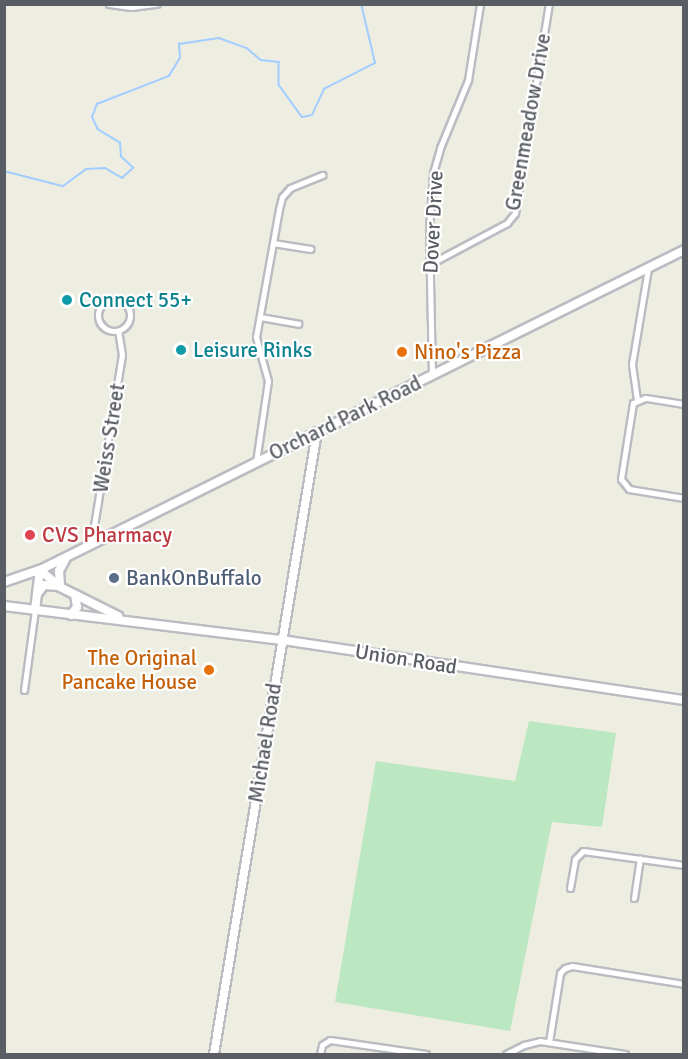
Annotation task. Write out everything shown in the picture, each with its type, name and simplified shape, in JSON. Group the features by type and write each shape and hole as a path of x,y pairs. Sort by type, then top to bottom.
{"main road":[{"name":"Orchard Park Road","path":"4,582 40,570 684,250"},
{"name":"Michael Road","path":"214,1054 317,432"},
{"path":"36,596 44,585 60,587 58,571 68,556"},
{"name":"Union Road","path":"40,570 60,587 128,620"},
{"path":"35,610 40,570"},
{"path":"70,615 77,607 75,595"},
{"name":"Union Road","path":"4,606 282,640 684,700"}],"street":[{"path":"109,4 131,7 157,4"},
{"name":"Dover Drive","path":"432,375 430,210 434,173 440,148 468,80 480,4"},
{"name":"Greenmeadow Drive","path":"430,264 507,223 515,213 549,4"},
{"path":"256,462 268,387 267,373 257,343 279,209 285,192 294,185 323,175"},
{"path":"273,243 310,249"},
{"path":"637,400 632,364 648,268"},
{"name":"Weiss Street","path":"110,300 122,302 129,311 128,323 118,331 107,329 99,320 100,308 110,300"},
{"path":"260,317 298,324"},
{"name":"Weiss Street","path":"91,544 122,355 118,331"},
{"path":"684,404 645,398 637,400 632,406 621,479 629,489 684,498"},
{"path":"24,690 35,610"},
{"path":"570,888 575,859 583,851 684,865"},
{"path":"634,898 640,858"},
{"path":"549,1042 560,973 565,968 572,966 684,984"},
{"path":"320,1054 322,1045 330,1040 426,1054"},
{"path":"506,1054 531,1042 549,1042 625,1054"}],"green space":[{"path":"529,721 616,733 602,827 552,822 510,1031 335,1002 376,761 515,781"}],"waterway":[{"path":"4,171 63,186 86,169 105,168 122,178 133,168 121,157 120,143 98,130 92,117 97,104 169,76 180,58 179,44 219,38 247,48 261,60 279,62 279,85 302,117 312,115 324,89 375,63 361,4"}],"place":[{"name":"Connect 55+","path":"67,300"},
{"name":"Leisure Rinks","path":"181,350"},
{"name":"Nino's Pizza","path":"402,352"},
{"name":"CVS Pharmacy","path":"30,535"},
{"name":"BankOnBuffalo","path":"114,578"},
{"name":"The Original Pancake House","path":"209,670"}]}
